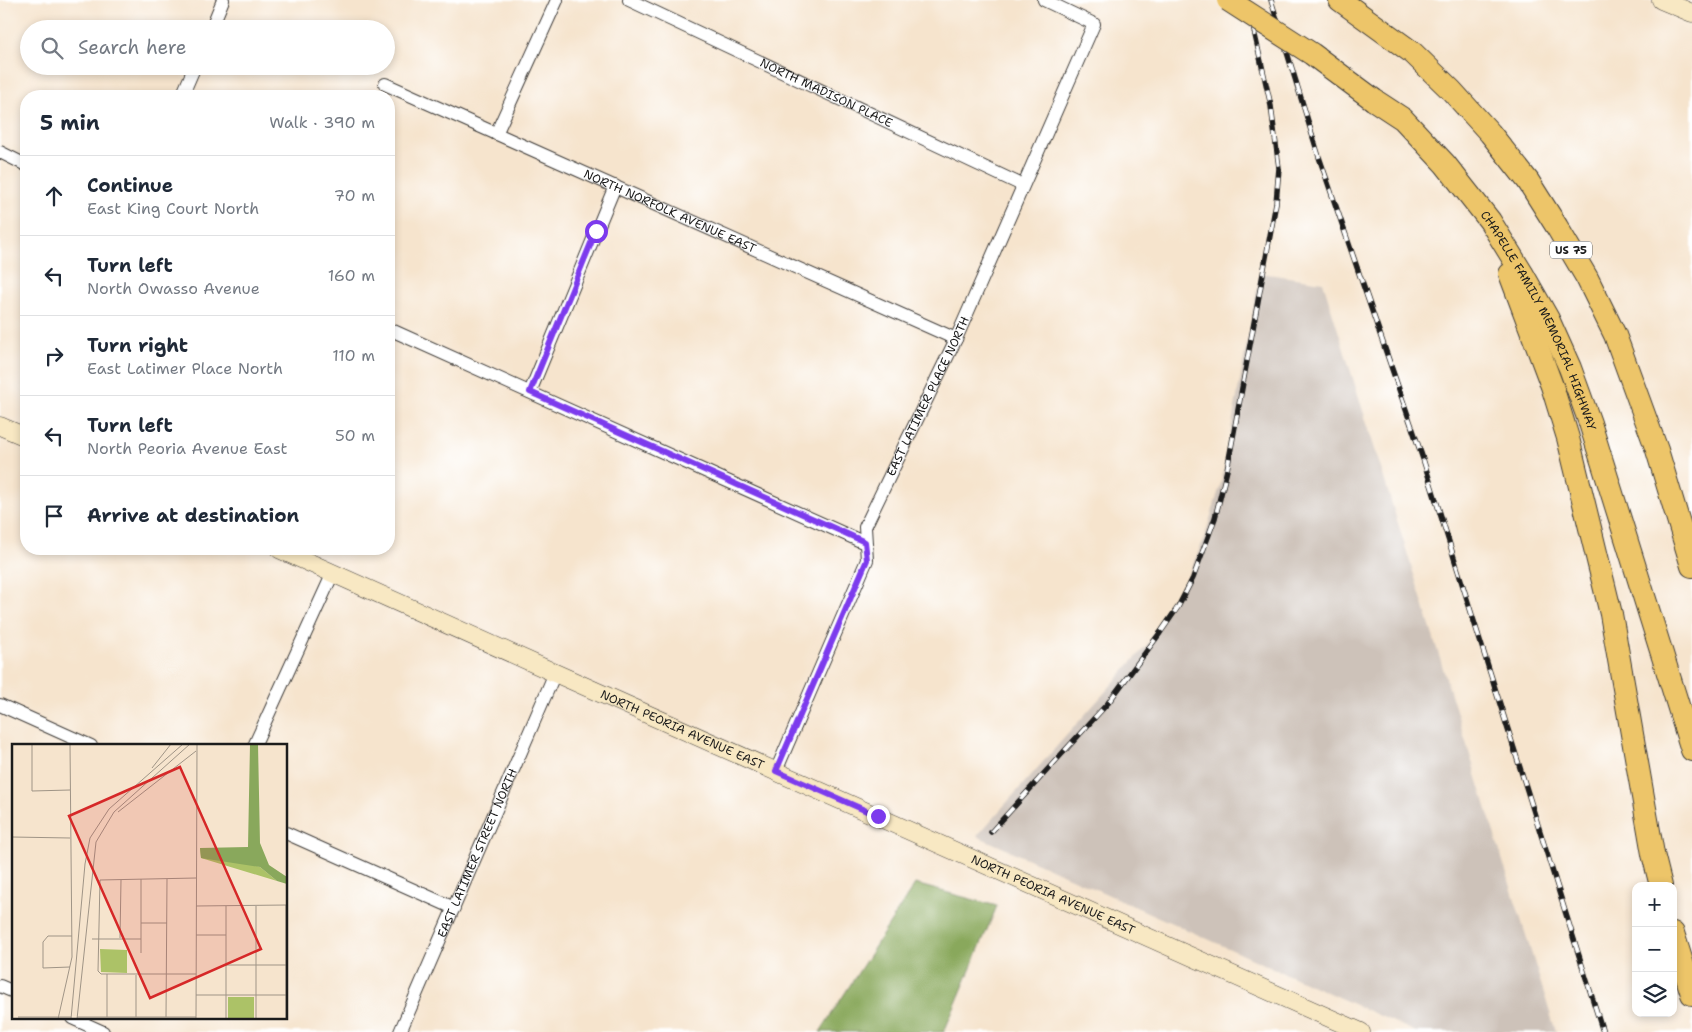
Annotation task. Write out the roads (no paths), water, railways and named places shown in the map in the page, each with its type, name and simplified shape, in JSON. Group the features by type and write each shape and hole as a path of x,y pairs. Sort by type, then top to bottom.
{"highway":[{"name":"CHAPELLE FAMILY MEMORIAL HIGHWAY","path":"1228,0 1312,54 1403,119 1445,164 1490,221 1544,312 1570,368 1590,423 1692,750"},
{"name":"US 75","path":"1342,1 1413,52 1451,90 1490,133 1517,167 1557,227 1587,278 1615,335 1656,450 1692,566"},
{"path":"1490,221 1552,386 1568,438 1611,614 1653,854 1660,882"},
{"path":"1677,946 1692,994"}],"main road":[{"path":"1661,0 1692,13"},
{"path":"0,426 20,435"},
{"name":"NORTH PEORIA AVENUE EAST","path":"293,555 1361,1032"}],"street":[{"path":"215,20 223,0"},
{"path":"496,134 557,0"},
{"name":"NORTH MADISON PLACE","path":"630,0 1022,185"},
{"name":"EAST LATIMER PLACE NORTH","path":"776,771 867,560 865,527 956,339 1094,24 1044,0"},
{"path":"185,90 191,75"},
{"name":"NORTH NORFOLK AVENUE EAST","path":"385,84 956,339"},
{"path":"0,152 20,162"},
{"path":"530,392 615,186"},
{"path":"395,332 865,542"},
{"path":"255,744 333,572"},
{"name":"EAST LATIMER STREET NORTH","path":"400,1032 555,673"},
{"path":"0,705 87,744"},
{"path":"288,834 454,908"},
{"path":"0,986 12,991"},
{"path":"76,1020 103,1032"}],"railway":[{"path":"991,832 1108,703 1160,633 1178,607 1193,578 1215,518 1227,470 1276,203 1279,168 1271,106 1247,0"},
{"path":"1271,0 1319,157 1423,459 1603,1032"}]}
